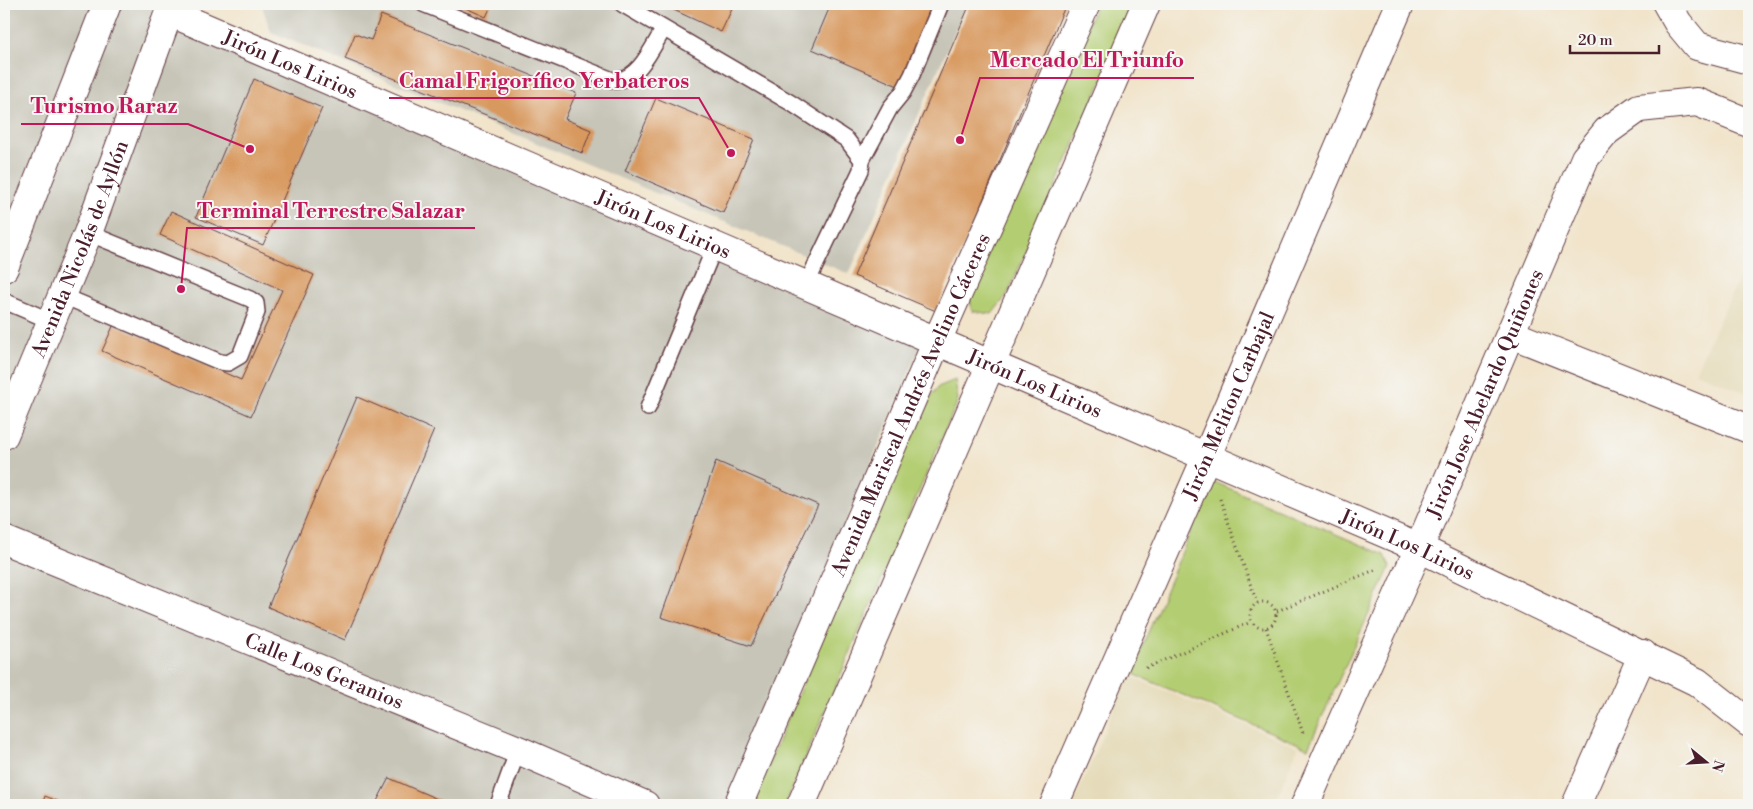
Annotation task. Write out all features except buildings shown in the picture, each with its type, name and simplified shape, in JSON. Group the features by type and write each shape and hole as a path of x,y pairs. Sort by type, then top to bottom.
{"street":[{"path":"5,259 107,4"},
{"name":"Avenida Mariscal Andrés Avelino Cáceres","path":"738,805 937,341 1086,4"},
{"path":"801,805 1146,4"},
{"name":"Jirón Meliton Carbajal","path":"1054,805 1206,458 1400,4"},
{"path":"1667,4 1678,24 1697,46 1749,60"},
{"name":"Jirón Los Lirios","path":"170,8 1206,458 1416,556 1643,654 1698,682 1749,723"},
{"name":"Avenida Nicolás de Ayllón","path":"4,435 88,233 170,8"},
{"name":"Jirón Jose Abelardo Quiñones","path":"1306,805 1416,556 1585,158 1607,130 1639,108 1697,102 1749,123"},
{"path":"1511,334 1749,429"},
{"name":"Calle Los Geranios","path":"4,540 518,750 645,805"},
{"path":"1576,805 1643,654"}],"lane":[{"path":"423,4 615,81 624,80 638,69 663,30"},
{"path":"622,4 663,30 799,108 847,140 862,160"},
{"path":"806,285 861,170 862,160 890,108 903,92 912,75 941,4"},
{"path":"61,295 220,362 228,363 240,356 257,312 256,304 250,299 88,233"},
{"path":"648,408 715,246"},
{"path":"4,301 51,322"},
{"path":"498,805 518,750"}],"path":[{"path":"1206,458 1257,603"},
{"path":"1276,611 1386,565 1416,556"},
{"path":"1257,603 1268,603 1276,611 1277,619 1272,626 1266,628 1257,627 1252,622 1250,615 1252,608 1257,603"},
{"path":"1112,673 1134,673 1252,622"},
{"path":"1266,628 1320,774"}],"shaded area":[{"path":"4,4 160,4 929,326 726,805 4,805"},
{"path":"265,4 967,4 849,274 271,32 263,9"},
{"path":"1749,257 1749,394 1695,372"},
{"path":"1128,675 1298,747 1274,805 1073,805"}],"green space":[{"path":"1097,4 1136,4 1007,295 992,314 972,311 969,293"},
{"path":"955,380 958,400 785,805 751,805 918,414 938,387"},
{"path":"1212,481 1385,555 1390,567 1308,748 1131,673"}],"place":[{"name":"Mercado El Triunfo","path":"960,140"},
{"name":"Turismo Raraz","path":"250,149"},
{"name":"Camal Frigorífico Yerbateros","path":"731,153"},
{"name":"Terminal Terrestre Salazar","path":"181,289"}]}
